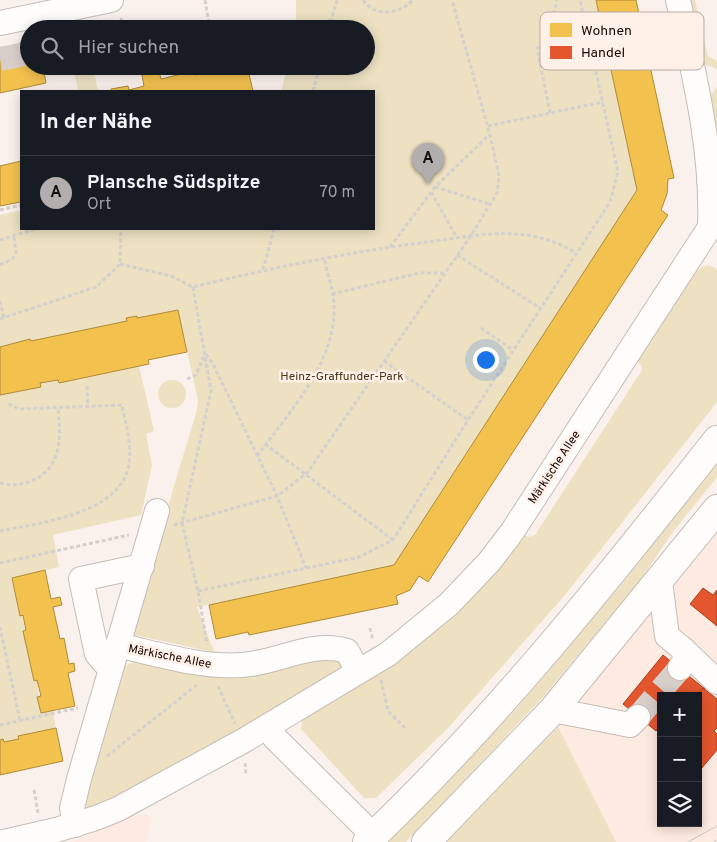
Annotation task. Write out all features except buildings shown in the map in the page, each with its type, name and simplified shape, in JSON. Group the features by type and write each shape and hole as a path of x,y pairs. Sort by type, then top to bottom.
{"main road":[{"path":"370,839 500,705 550,648 717,440"},
{"path":"426,842 553,710 717,509"}],"street":[{"path":"0,23 111,0"},
{"name":"Märkische Allee","path":"4,842 75,825 118,808 243,741 388,654 449,604 490,562 512,532 714,229 708,150 692,70"},
{"name":"Märkische Allee","path":"75,825 72,808 79,779 154,521"},
{"path":"110,669 97,654 81,579 142,566"},
{"path":"660,581 667,636 682,659 717,682"},
{"name":"Märkische Allee","path":"117,645 212,669 244,665 320,647 334,647 347,651 358,671"},
{"path":"553,710 630,725 638,716"},
{"path":"267,727 275,738 370,839"}],"path":[{"path":"205,0 208,20"},
{"path":"332,20 337,0"},
{"path":"363,0 375,10 385,13 405,8 413,0"},
{"path":"0,563 154,521 182,523 277,496 307,473 470,237 497,193 499,176 488,126 452,0"},
{"path":"540,47 537,48 540,63"},
{"path":"541,70 550,113"},
{"path":"198,591 359,557 393,540 468,420 610,202 618,172 595,70"},
{"path":"313,90 317,75"},
{"path":"488,126 602,102"},
{"path":"390,247 435,187 490,135"},
{"path":"435,187 490,204"},
{"path":"431,192 458,238"},
{"path":"0,210 20,206"},
{"path":"0,240 32,230"},
{"path":"0,301 2,319 96,287 120,264 121,230"},
{"path":"263,270 274,230"},
{"path":"120,264 171,276 193,287 263,270 390,247 458,238 516,234 558,242 576,253"},
{"path":"0,265 12,259 16,253 14,236"},
{"path":"457,255 540,308"},
{"path":"257,456 315,374 322,361 333,321 332,294 324,259"},
{"path":"332,294 419,273 445,273"},
{"path":"193,287 211,390 182,523 198,591 212,669 243,741"},
{"path":"481,328 513,350"},
{"path":"187,379 196,375 205,353"},
{"path":"205,353 213,364 277,496 306,568"},
{"path":"384,361 468,420"},
{"path":"86,386 88,406"},
{"path":"0,531 59,518 96,506 122,483 128,470 130,449 122,405 19,410 7,403"},
{"path":"0,483 6,485 28,482 48,472 58,450 58,408"},
{"path":"265,444 307,473 393,540"},
{"path":"0,627 20,721"},
{"path":"79,779 212,669"},
{"path":"0,725 86,707"}],"shaded area":[{"path":"717,532 717,842 616,842 558,727"},
{"path":"146,814 151,818 147,842 72,842 136,815"}],"green space":[{"name":"Heinz-Graffunder-Park","path":"296,0 596,0 599,12 540,12 540,70 611,70 637,190 394,565 197,607 214,652 134,635 131,628 197,410 198,400 178,310 137,318 136,316 126,318 127,321 31,341 30,339 0,347 0,215 20,210 20,230 375,230 375,90 281,90 285,75 375,75 375,20 296,20"},
{"path":"686,0 695,0 698,12 689,12"},
{"path":"82,16 83,20 63,20"},
{"path":"704,39 708,56 717,61 717,69 704,64"},
{"path":"75,75 95,75 98,90 78,90"},
{"path":"717,87 717,157 709,97"},
{"path":"708,265 717,269 717,402 565,595 448,728 376,798 364,798 301,729 303,715 520,531 528,537 535,535 642,370 641,365 633,359 691,271 696,272"},
{"path":"139,366 154,431 146,434 152,465 141,515 53,535 59,567 12,578 20,615 23,615 26,630 23,631 34,681 37,680 41,713 53,711 56,728 18,736 19,739 4,742 3,739 0,740 0,395 41,387 40,383 58,380 59,383"},
{"path":"172,380 182,384 186,394 182,404 172,408 162,404 158,394 162,384"},
{"path":"717,461 717,477 672,533 642,578 544,696 406,842 386,842 516,709 621,585"},
{"path":"333,652 343,666 342,669 174,773 88,810 83,794 124,666 137,661"},
{"path":"558,727 616,842 446,842"}],"tunnel":[{"path":"0,59 20,55"},
{"path":"638,717 680,668"}],"tram line":[{"path":"688,842 717,826"}],"place":[{"name":"Plansche Südspitze","path":"428,184"}]}
